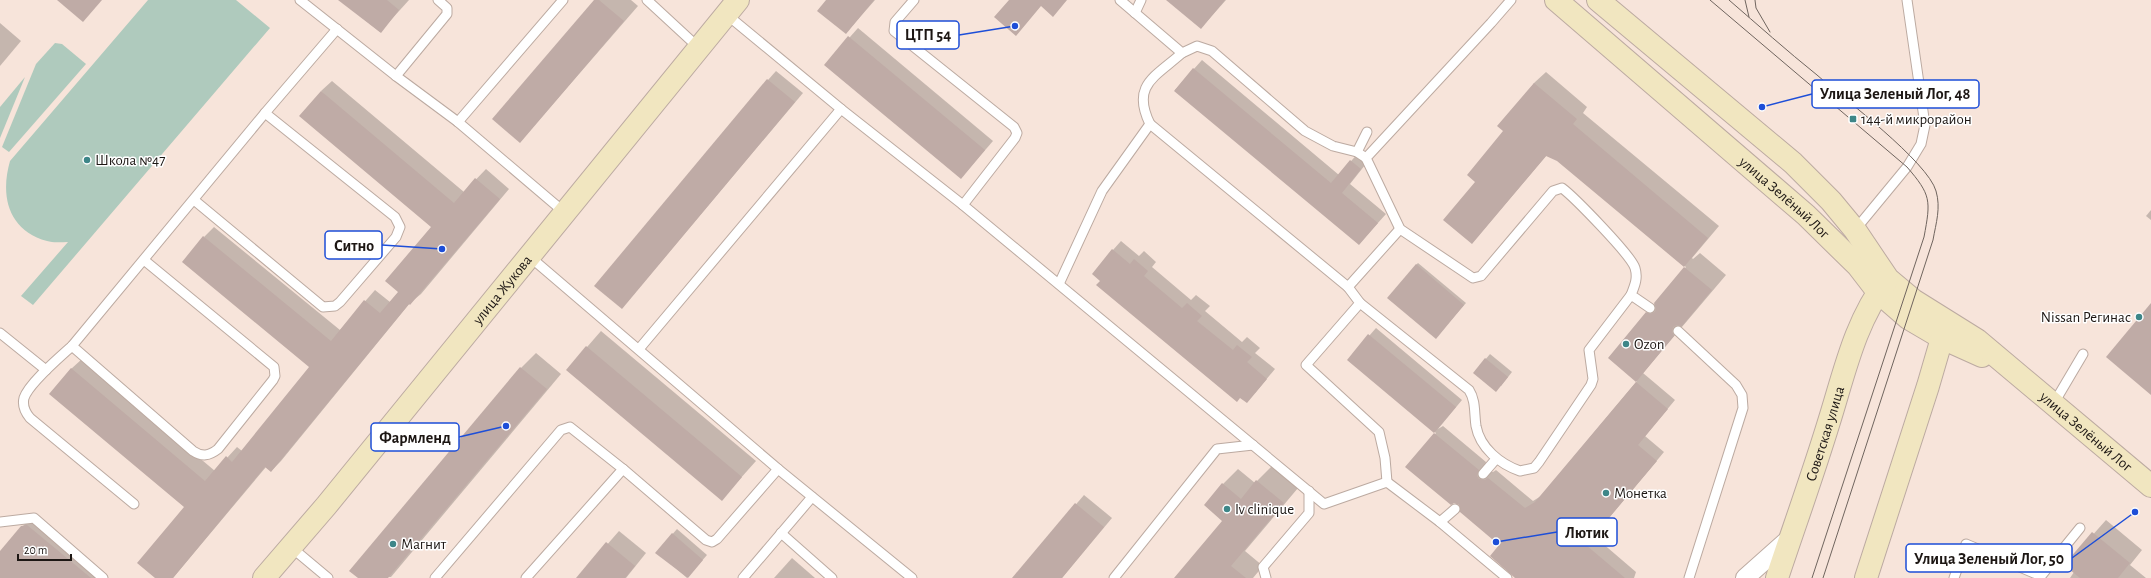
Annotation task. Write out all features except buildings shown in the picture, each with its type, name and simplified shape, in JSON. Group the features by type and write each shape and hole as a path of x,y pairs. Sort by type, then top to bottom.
{"main road":[{"name":"улица Зелёный Лог","path":"1556,0 1806,215 1853,261 1883,285"},
{"name":"улица Зелёный Лог","path":"1598,0 1793,163 1831,201 1855,230 1883,285 1908,318 1943,329 2022,377 2151,486"},
{"name":"улица Жукова","path":"264,578 291,547 732,7"},
{"name":"Советская улица","path":"1777,578 1859,327 1883,285"},
{"path":"1866,578 1928,386 1943,329"}],"street":[{"path":"1745,578 1790,538"}],"lane":[{"path":"300,0 396,76 458,122 564,212"},
{"path":"396,76 447,14 447,8 438,0"},
{"path":"458,122 563,0"},
{"path":"647,0 699,48"},
{"path":"914,0 895,22 894,30 1014,127 1017,133 1015,138 963,205"},
{"path":"1120,0 1182,53"},
{"path":"1135,13 1141,0"},
{"path":"1366,158 1511,0"},
{"path":"1855,230 1907,167 1921,144 1925,125 1907,0"},
{"path":"732,7 841,109 963,205 1324,504 1387,482"},
{"path":"134,504 26,412 24,399 26,393 46,370 72,346 265,113 337,29"},
{"path":"1197,46 1212,51 1305,131 1333,146 1357,152 1366,158 1400,229 1470,277 1476,278 1481,276 1553,191 1562,188 1626,254 1635,267 1636,280 1631,294 1590,348 1589,353 1592,383 1534,468 1520,471 1496,459 1483,444 1476,428 1474,399 1469,390 1360,303 1348,287 1150,124 1143,110 1142,98 1144,89 1150,81 1182,53 1197,46"},
{"path":"639,349 841,109"},
{"path":"194,200 323,307 335,306 340,302 396,237 400,227 395,217 265,113"},
{"path":"1059,284 1102,191 1150,124"},
{"path":"1357,152 1366,132"},
{"path":"1348,287 1400,229"},
{"path":"529,256 778,469 912,578"},
{"path":"72,346 192,451 206,455 218,449 273,380 275,376 274,367 144,260"},
{"path":"1631,294 1650,308"},
{"path":"1360,303 1306,365 1379,432 1385,458 1387,482 1440,522 1507,578"},
{"path":"1678,331 1736,385 1742,395 1743,408 1690,578"},
{"path":"0,332 46,370"},
{"path":"2054,403 2083,354"},
{"path":"435,578 564,428 572,429 623,469 706,540 712,542 718,539 778,469"},
{"path":"1117,577 1217,449 1253,445"},
{"path":"1483,474 1496,459"},
{"path":"526,578 623,469"},
{"path":"1266,578 1263,566 1309,513 1309,491"},
{"path":"743,578 812,497"},
{"path":"1440,522 1455,509"},
{"path":"0,522 34,518 103,578"},
{"path":"1954,578 1966,544 2041,576 2080,528"},
{"path":"781,533 832,578"},
{"path":"291,547 328,578"}],"green space":[{"name":"Школа №47","path":"148,0 236,0 270,28 33,305 21,296 68,242 49,242 34,236 23,229 16,220 10,210 7,199 7,174 10,161"},
{"path":"55,43 62,44 86,64 9,152 2,147 36,64"},
{"path":"25,77 0,138 0,107"}],"tram line":[{"path":"1710,0 1907,167 1921,185 1927,199 1928,214 1924,237 1812,578"},
{"path":"1729,0 1902,148 1930,179 1936,191 1938,203 1938,216 1933,240 1823,578"},
{"path":"1745,0 1749,17"},
{"path":"1755,0 1756,8 1770,32"}],"place":[{"name":"ЦТП 54","path":"1015,26"},
{"name":"Улица Зеленый Лог, 48","path":"1762,107"},
{"name":"144-й микрорайон","path":"1853,119"},
{"name":"Школа №47","path":"87,160"},
{"name":"Ситно","path":"442,249"},
{"name":"Nissan Регинас","path":"2139,317"},
{"name":"Ozon","path":"1626,344"},
{"name":"Фармленд","path":"506,426"},
{"name":"Монетка","path":"1606,493"},
{"name":"Iv clinique","path":"1227,509"},
{"name":"Улица Зеленый Лог, 50","path":"2135,512"},
{"name":"Лютик","path":"1496,542"},
{"name":"Магнит","path":"393,544"}]}
